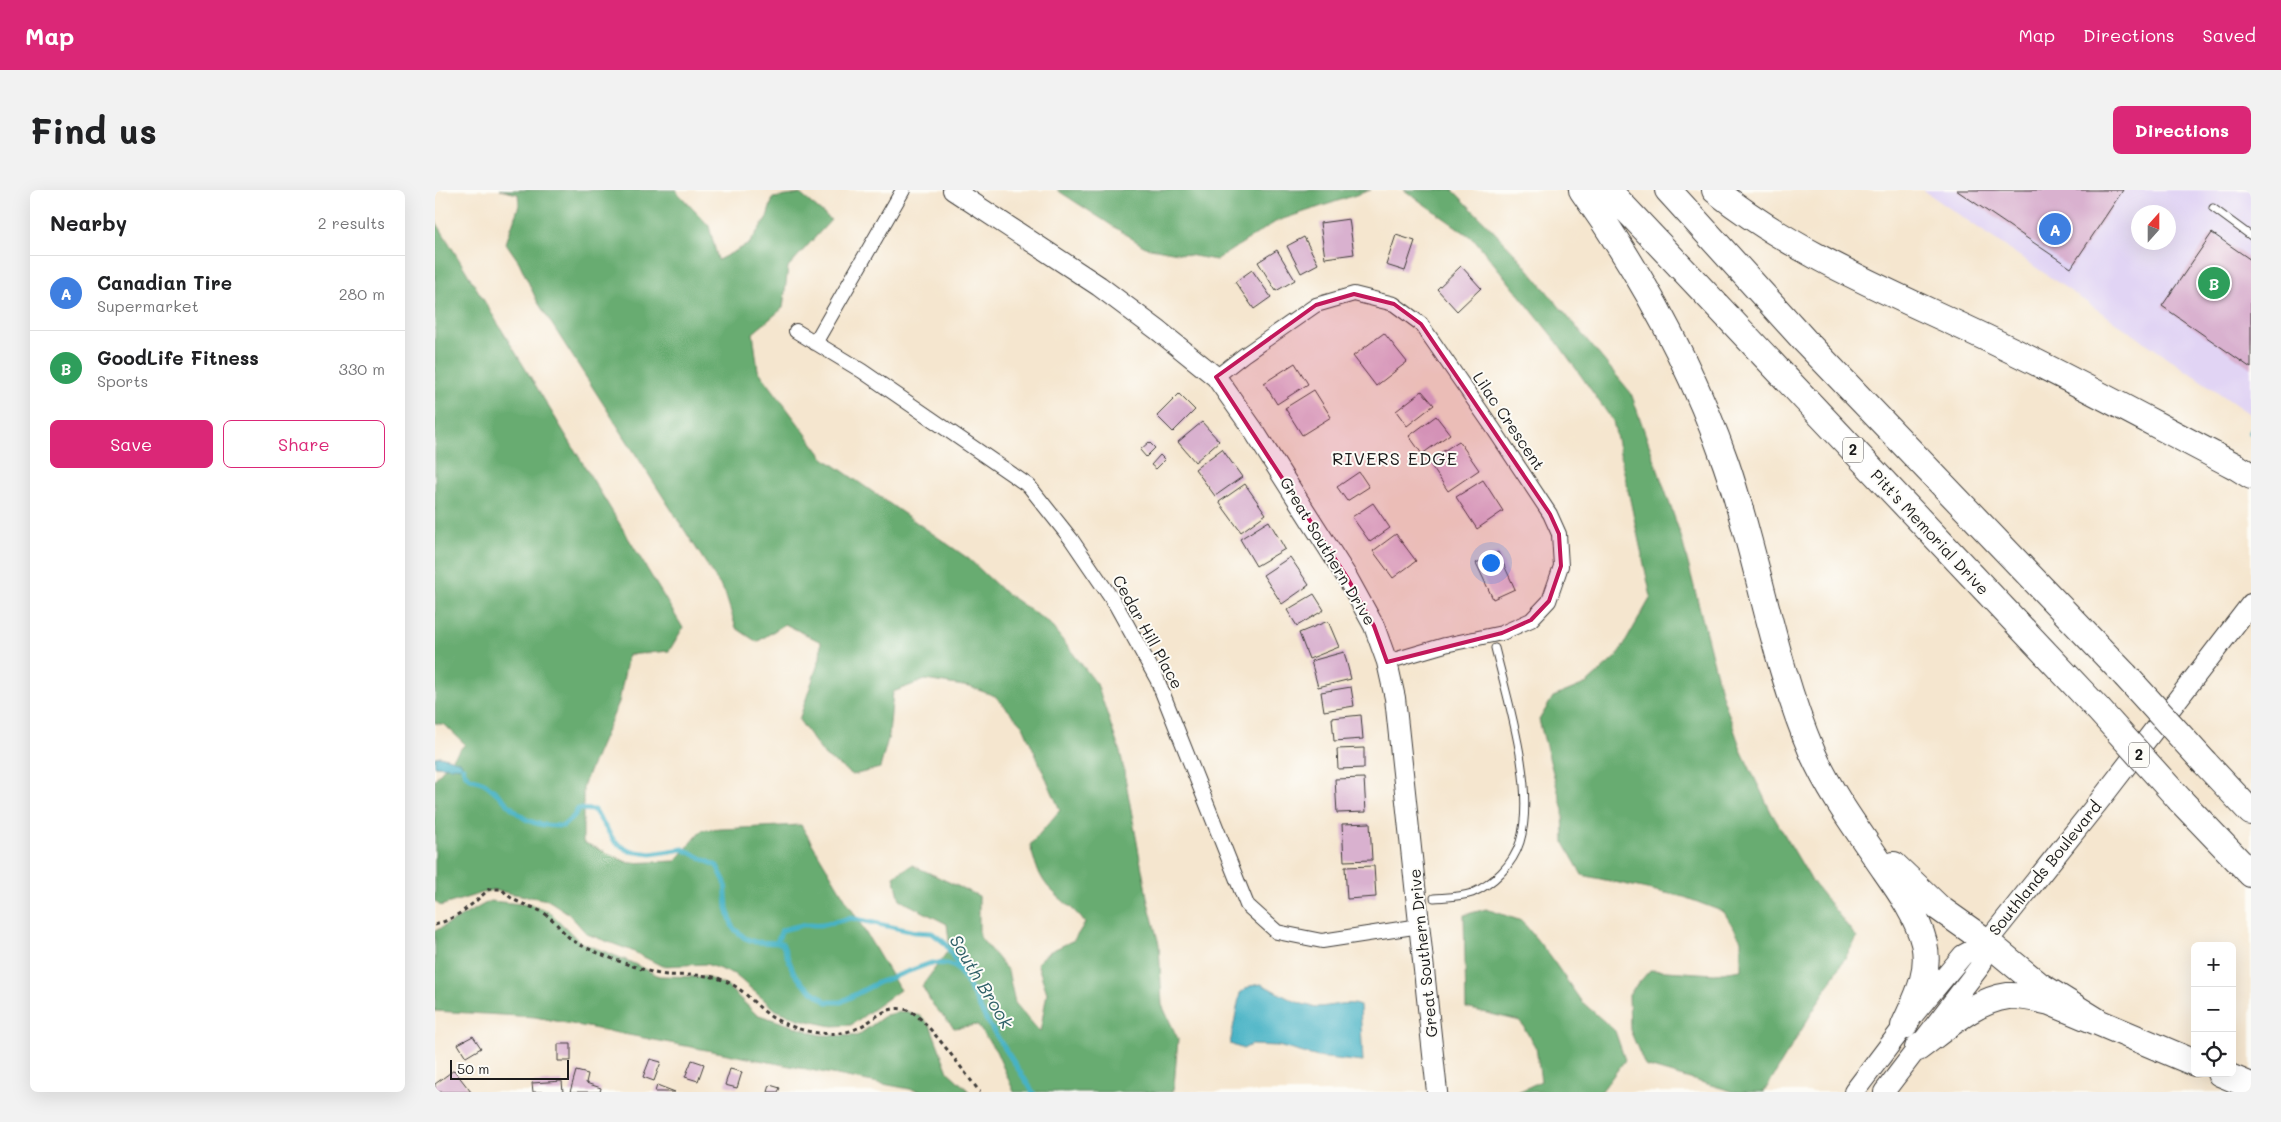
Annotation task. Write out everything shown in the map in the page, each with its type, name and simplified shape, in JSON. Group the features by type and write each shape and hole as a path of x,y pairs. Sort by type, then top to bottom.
{"highway":[{"path":"1582,190 1641,284 1664,325 1707,416 1726,465 1774,636 1801,720 1826,780 1901,894 1923,942 1926,954 1924,979 1904,1026"},
{"name":"Pitt's Memorial Drive","path":"1608,190 2251,874"},
{"path":"1668,190 1805,340 2125,675 2251,812"},
{"path":"1715,190 1779,234 1834,266 2003,346 2246,471"},
{"path":"1851,819 1939,908 1987,942 2039,985 2097,1021"},
{"path":"1918,1048 1962,1016 1985,1003 2008,996 2031,997 2050,1002 2191,1061"},
{"path":"2230,1077 2251,1086"}],"street":[{"path":"815,343 903,190"},
{"name":"Great Southern Drive","path":"953,190 1099,286 1216,377 1252,428 1347,576 1374,626 1387,662 1395,698 1437,1092"},
{"name":"Lilac Crescent","path":"1216,377 1244,354 1316,306 1354,294 1394,304 1421,324 1550,514 1559,534 1561,566 1549,601 1531,620 1502,633 1445,645 1387,662"},
{"name":"Cedar Hill Place","path":"796,331 862,372 1029,486 1071,539 1116,605 1157,679 1247,905 1277,932 1322,941 1420,926"},
{"name":"Southlands Boulevard","path":"1854,1092 1904,1026 1963,955 1987,942 2104,795 2251,604"},
{"name":"Southlands Boulevard","path":"1884,1092 1981,965 1987,942"}],"lane":[{"path":"2213,208 2251,236"},
{"path":"1434,898 1471,894 1500,876 1520,843 1525,801 1519,750 1495,648"}],"path":[{"path":"435,925 449,921 463,913 489,889 502,890 511,900 542,912 557,921 569,938 581,946 656,973 704,974 716,977 739,988 773,1018 817,1033 843,1033 855,1030 871,1018 890,1010 908,1011 916,1014 929,1026 980,1092"}],"highlighted area":[{"path":"1354,294 1394,304 1421,324 1550,514 1559,534 1561,566 1549,601 1531,620 1502,633 1387,662 1374,626 1347,577 1216,377 1316,305"}],"shaded area":[{"path":"1923,190 2251,190 2251,415"}],"green space":[{"path":"500,190 677,190 709,226 718,260 749,244 767,217 773,198 800,194 831,220 788,267 783,308 753,333 758,370 824,458 969,559 1003,591 1049,623 1097,684 1121,755 1148,902 1159,944 1162,1005 1178,1039 1172,1092 1014,1092 996,1051 977,1025 954,1028 933,1005 922,986 950,948 947,924 900,900 894,876 912,865 979,896 979,936 1008,971 1015,1003 1040,1032 1047,993 1037,963 1049,952 1074,940 1085,923 1047,885 1037,869 1033,857 1030,845 1060,810 1023,726 995,696 970,687 925,680 893,692 889,735 880,768 853,775 825,756 799,720 820,658 821,642 785,624 757,642 736,628 725,593 537,301 519,262 506,243 519,205 518,194"},
{"path":"1057,190 1371,190 1277,221 1216,260 1145,247"},
{"path":"1404,190 1453,190 1514,252 1631,393 1681,536 1722,695 1742,752 1771,812 1812,881 1857,938 1764,1092 1735,1092 1645,1066 1630,1030 1629,994 1650,970 1715,974 1741,970 1741,940 1724,912 1684,897 1582,875 1564,843 1563,810 1539,720 1553,697 1587,683 1618,655 1651,597 1613,421 1557,342 1475,240"},
{"path":"435,220 683,628 669,651 628,655 619,702 583,786 583,842 629,863 676,861 702,830 801,825 900,990 851,1025 832,1026 799,1019 776,1010 734,974 706,964 662,966 630,950 587,934 568,913 548,900 492,890 440,906 435,901 435,779 465,744 445,725 435,723"},
{"path":"490,901 532,905 549,911 580,942 626,960 659,976 706,977 727,986 756,1014 820,1035 857,1036 886,1015 905,1011 922,1017 931,1027 948,1072 970,1092 925,1092 535,1017 435,1011 435,931"},
{"path":"1486,909 1522,921 1550,956 1581,1001 1615,1031 1625,1060 1601,1092 1518,1092 1541,1081 1536,1048 1520,1021 1466,1008 1464,915"}],"water":[{"path":"440,756 461,762 463,768 435,766 435,757"},
{"path":"1261,984 1295,1001 1310,1006 1322,1007 1355,1004 1360,1006 1363,1062 1318,1057 1278,1046 1251,1045 1243,1049 1230,1044 1240,993 1250,986"}],"building":[{"path":"1956,190 2123,190 2071,268"},
{"path":"1349,219 1354,254 1325,258 1320,223"},
{"path":"2212,233 2251,260 2251,368 2162,306"},
{"path":"1396,235 1415,241 1405,271 1386,265"},
{"path":"1304,237 1318,264 1301,273 1287,246"},
{"path":"1277,250 1295,280 1276,291 1258,262"},
{"path":"1461,266 1481,288 1457,311 1437,289"},
{"path":"1252,270 1271,297 1254,309 1235,282"},
{"path":"1384,333 1407,362 1376,386 1353,356"},
{"path":"1295,363 1308,384 1277,404 1264,383"},
{"path":"1314,390 1331,417 1302,435 1285,408"},
{"path":"1422,391 1434,405 1407,426 1396,411"},
{"path":"1179,394 1195,410 1173,432 1157,416"},
{"path":"1436,416 1450,434 1422,454 1409,436"},
{"path":"1202,422 1219,441 1195,462 1178,442"},
{"path":"1459,441 1479,470 1448,491 1428,461"},
{"path":"1149,442 1155,448 1146,457 1140,450"},
{"path":"1222,449 1242,477 1215,496 1195,469"},
{"path":"1160,455 1165,460 1156,469 1151,465"},
{"path":"1359,472 1369,487 1347,501 1337,487"},
{"path":"1483,480 1503,511 1477,529 1456,497"},
{"path":"1245,484 1266,514 1241,532 1219,502"},
{"path":"1373,503 1390,528 1370,542 1352,517"},
{"path":"1269,521 1285,549 1256,566 1240,539"},
{"path":"1396,534 1416,561 1393,578 1373,551"},
{"path":"1498,552 1515,589 1493,599 1476,563"},
{"path":"1290,557 1309,585 1282,604 1263,575"},
{"path":"1314,594 1324,610 1297,626 1287,610"},
{"path":"1328,621 1339,647 1309,659 1299,633"},
{"path":"1344,652 1351,679 1318,687 1311,661"},
{"path":"1351,687 1354,706 1324,711 1321,692"},
{"path":"1361,715 1363,739 1334,741 1332,718"},
{"path":"1364,748 1364,768 1338,769 1337,749"},
{"path":"1364,778 1366,812 1337,813 1335,779"},
{"path":"1370,823 1372,860 1344,861 1342,824"},
{"path":"1374,866 1376,897 1347,899 1345,867"},
{"path":"473,1036 481,1048 466,1057 458,1044"},
{"path":"558,1044 571,1044 571,1061 558,1061"},
{"path":"650,1059 661,1062 654,1081 643,1077"},
{"path":"692,1060 704,1064 698,1081 685,1077"},
{"path":"730,1069 742,1072 737,1088 725,1085"},
{"path":"454,1070 471,1092 435,1092 435,1084"},
{"path":"576,1071 588,1074 586,1083 601,1088 600,1092 570,1092"},
{"path":"562,1081 563,1092 533,1092 532,1083"},
{"path":"657,1085 675,1092 655,1092"},
{"path":"770,1085 780,1088 778,1092 768,1092"}],"waterway":[{"path":"463,768 467,776 487,785 519,815 527,820 548,826 563,826 574,816 578,809 594,810 615,842 629,851 651,854 683,849 717,866 725,882 727,908 733,928 745,938 755,942 782,943 793,971 803,984 827,1002 841,1002 877,983 931,963 947,964 955,967 966,980"},
{"name":"South Brook","path":"777,942 782,930 802,925 823,925 851,918 915,932 932,933 945,943 960,969"},
{"name":"South Brook","path":"965,979 987,1021 1033,1092"}],"place":[{"name":"Canadian Tire","path":"2055,229"},
{"name":"GoodLife Fitness","path":"2214,283"}],"district":[{"name":"RIVERS EDGE","path":"1395,459"}]}
